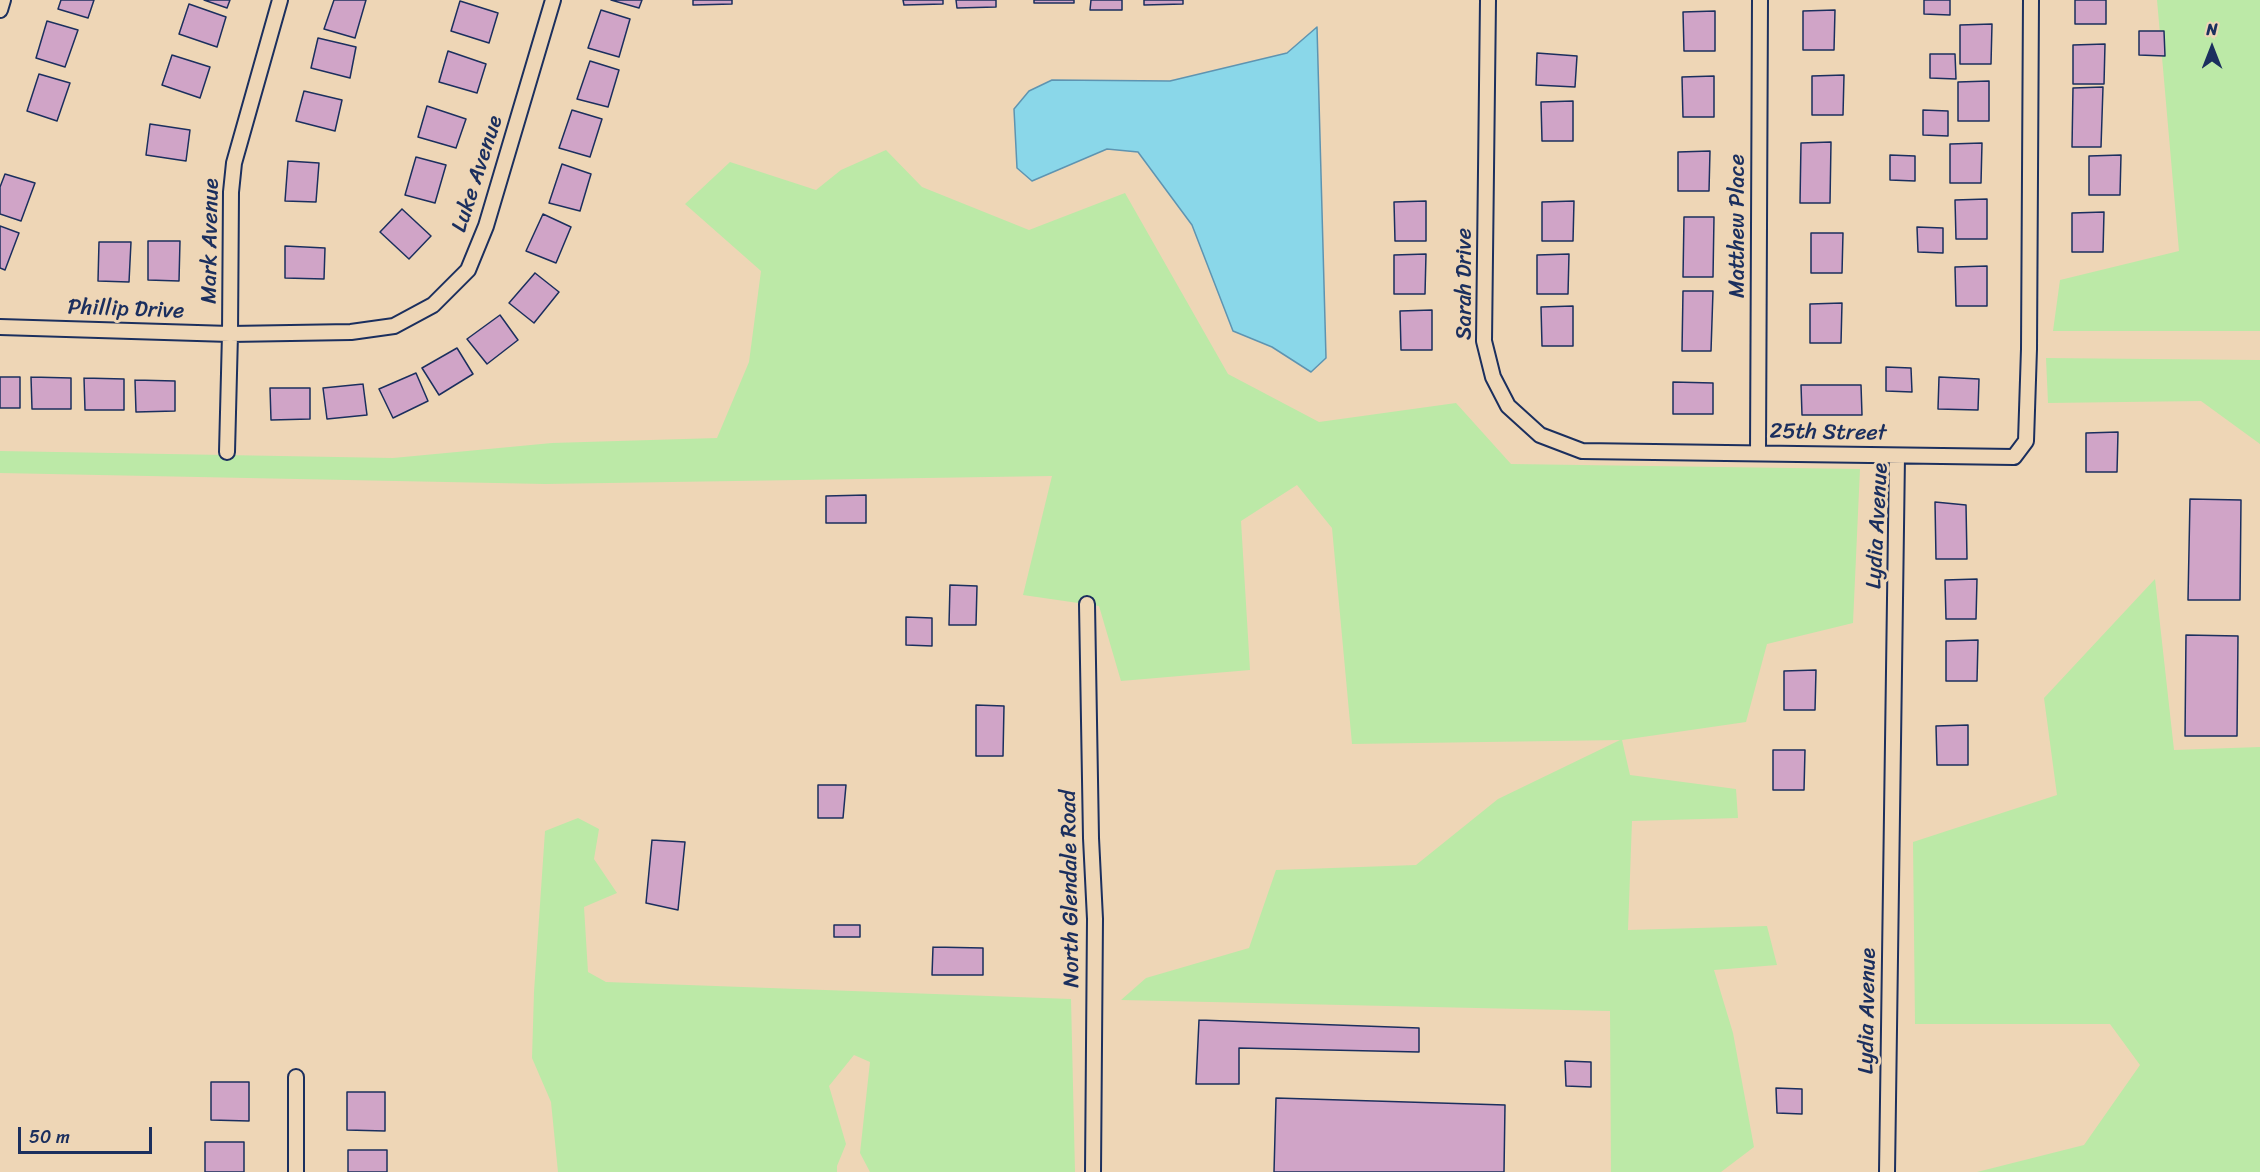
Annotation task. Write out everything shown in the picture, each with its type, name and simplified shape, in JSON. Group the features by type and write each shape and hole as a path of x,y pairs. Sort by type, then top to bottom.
{"street":[{"path":"0,10 3,0"},
{"name":"Mark Avenue","path":"227,452 231,192 234,163 280,0"},
{"name":"Luke Avenue","path":"394,326 433,305 468,270 486,226 553,0"},
{"name":"Sarah Drive","path":"1488,0 1484,341 1493,377 1508,406 1540,435 1582,452 1758,453"},
{"name":"Matthew Place","path":"1758,453 1760,0"},
{"name":"Lydia Avenue","path":"1887,1172 1898,456 2014,457 2026,441 2029,337 2031,0"},
{"name":"Phillip Drive","path":"0,327 230,334 351,332 394,326"},
{"name":"25th Street","path":"1758,453 1898,456"},
{"name":"North Glendale Road","path":"1087,604 1091,838 1095,919 1093,1172"},
{"path":"296,1077 296,1172"}],"green space":[{"path":"2157,0 2260,0 2260,331 2053,331 2060,280 2179,251"},
{"path":"886,150 922,187 1029,230 1125,193 1228,374 1319,422 1456,403 1511,464 1860,469 1853,623 1767,644 1746,722 1622,740 1630,775 1736,789 1738,818 1632,821 1628,930 1767,926 1777,965 1714,970 1733,1033 1754,1147 1721,1172 1611,1172 1610,1011 1121,1000 1146,978 1249,948 1276,870 1416,865 1498,799 1620,740 1352,744 1332,528 1297,485 1241,521 1250,670 1121,681 1099,606 1023,595 1052,476 545,484 0,473 0,451 393,458 552,443 717,438 749,362 761,271 685,204 730,162 816,190 841,170"},
{"path":"2046,358 2260,360 2260,444 2201,401 2048,403"},
{"path":"2155,579 2174,750 2260,747 2260,1172 1977,1172 2084,1145 2140,1065 2110,1024 1915,1024 1913,842 2057,795 2044,698"},
{"path":"578,818 599,829 594,859 617,893 584,907 588,972 606,982 1071,999 1075,1172 870,1172 860,1153 870,1062 854,1055 829,1086 846,1144 837,1166 837,1172 558,1172 551,1102 532,1058 534,992 545,831"}],"water":[{"path":"1317,27 1326,358 1311,372 1272,347 1233,331 1192,225 1138,152 1107,149 1032,181 1017,168 1014,109 1029,91 1052,80 1170,81 1287,53"}],"building":[{"path":"61,0 94,0 88,18 58,9"},
{"path":"204,0 230,0 227,8"},
{"path":"334,0 366,0 355,38 324,29"},
{"path":"611,0 642,0 639,8"},
{"path":"693,0 732,0 732,4 693,5"},
{"path":"903,0 943,0 943,4 904,5"},
{"path":"956,0 996,0 996,7 957,8"},
{"path":"1034,0 1074,0 1074,3 1034,3"},
{"path":"1091,0 1122,0 1122,10 1090,10"},
{"path":"1144,0 1183,0 1183,4 1144,5"},
{"path":"1924,0 1950,0 1950,15 1924,14"},
{"path":"2075,0 2106,0 2106,24 2075,24"},
{"path":"460,1 498,13 489,43 451,31"},
{"path":"189,4 226,17 217,47 179,34"},
{"path":"601,10 630,19 619,57 588,48"},
{"path":"1835,10 1834,50 1803,50 1803,11"},
{"path":"1715,11 1715,51 1684,51 1683,12"},
{"path":"47,21 78,30 65,67 36,58"},
{"path":"1992,24 1991,64 1960,64 1960,25"},
{"path":"2139,31 2164,31 2165,56 2139,55"},
{"path":"318,38 356,47 350,78 311,68"},
{"path":"2105,44 2104,84 2073,84 2073,45"},
{"path":"448,51 486,64 477,93 439,82"},
{"path":"1537,53 1577,56 1575,87 1536,85"},
{"path":"1930,54 1955,54 1956,79 1930,78"},
{"path":"172,55 210,67 200,98 162,85"},
{"path":"590,61 619,70 608,107 577,99"},
{"path":"39,74 70,83 57,121 27,111"},
{"path":"1844,75 1843,115 1812,115 1812,76"},
{"path":"1714,76 1714,117 1683,117 1682,77"},
{"path":"1989,81 1989,121 1958,121 1958,82"},
{"path":"2103,87 2101,147 2072,147 2073,88"},
{"path":"304,91 342,100 335,131 296,121"},
{"path":"1573,101 1573,141 1542,141 1541,102"},
{"path":"427,106 466,119 456,148 418,137"},
{"path":"572,110 602,119 590,157 559,148"},
{"path":"1923,110 1948,111 1948,136 1923,135"},
{"path":"150,124 190,130 186,161 146,155"},
{"path":"1831,142 1830,203 1800,203 1801,143"},
{"path":"1982,143 1981,183 1950,183 1950,144"},
{"path":"1710,151 1709,191 1678,191 1678,152"},
{"path":"1890,155 1915,156 1915,181 1890,180"},
{"path":"2121,155 2120,195 2089,195 2089,156"},
{"path":"416,157 446,165 435,203 405,195"},
{"path":"288,161 319,163 316,202 285,201"},
{"path":"562,164 591,174 580,211 549,203"},
{"path":"5,174 35,183 21,221 0,214 0,187"},
{"path":"1987,199 1987,239 1956,239 1955,200"},
{"path":"1426,201 1426,241 1395,241 1394,202"},
{"path":"1574,201 1573,241 1542,241 1542,202"},
{"path":"402,209 431,236 409,259 380,232"},
{"path":"2104,212 2103,252 2072,252 2072,213"},
{"path":"543,214 571,227 556,263 526,251"},
{"path":"1684,217 1714,217 1713,277 1683,277"},
{"path":"0,226 19,233 5,270 0,268"},
{"path":"1917,227 1943,228 1943,253 1918,252"},
{"path":"1811,233 1843,233 1842,273 1811,273"},
{"path":"148,241 180,241 179,281 148,280"},
{"path":"99,242 131,242 129,282 98,281"},
{"path":"285,246 325,248 324,279 285,278"},
{"path":"1426,254 1425,294 1394,294 1394,255"},
{"path":"1569,254 1568,294 1537,294 1537,255"},
{"path":"1987,266 1987,306 1956,306 1955,267"},
{"path":"535,273 559,292 534,323 509,303"},
{"path":"1683,291 1713,291 1711,351 1682,351"},
{"path":"1842,303 1841,343 1810,343 1810,304"},
{"path":"1573,306 1573,346 1542,346 1541,307"},
{"path":"1432,310 1432,350 1401,350 1400,311"},
{"path":"500,315 518,340 487,364 467,339"},
{"path":"457,348 473,374 439,395 422,368"},
{"path":"1886,367 1911,368 1912,392 1886,391"},
{"path":"416,373 428,401 393,418 379,389"},
{"path":"0,377 20,377 20,408 0,408"},
{"path":"31,377 71,378 71,409 32,409"},
{"path":"1939,377 1979,379 1978,410 1938,409"},
{"path":"84,378 124,379 124,410 85,410"},
{"path":"135,380 175,381 175,411 136,412"},
{"path":"1673,382 1713,383 1713,414 1673,414"},
{"path":"363,384 367,415 327,419 323,388"},
{"path":"1801,385 1861,385 1862,415 1802,415"},
{"path":"270,388 310,388 310,419 271,420"},
{"path":"2118,432 2117,472 2086,472 2086,433"},
{"path":"866,495 866,523 826,523 826,496"},
{"path":"2190,499 2241,500 2240,600 2188,600"},
{"path":"1935,502 1966,505 1967,559 1936,559"},
{"path":"1977,579 1976,619 1946,619 1945,580"},
{"path":"950,585 977,586 976,625 949,625"},
{"path":"906,617 932,618 932,646 906,645"},
{"path":"2186,635 2238,636 2237,736 2185,736"},
{"path":"1978,640 1977,681 1946,681 1946,641"},
{"path":"1816,670 1815,710 1784,710 1784,671"},
{"path":"976,705 1004,706 1003,756 976,756"},
{"path":"1968,725 1968,765 1937,765 1936,726"},
{"path":"1773,750 1805,750 1804,790 1773,790"},
{"path":"818,785 846,785 843,818 818,818"},
{"path":"652,840 685,842 678,910 646,903"},
{"path":"834,925 860,925 860,937 834,937"},
{"path":"933,947 983,948 983,975 932,975"},
{"path":"1199,1020 1419,1028 1419,1052 1239,1048 1239,1084 1196,1084"},
{"path":"1565,1061 1591,1062 1591,1087 1566,1086"},
{"path":"211,1082 249,1082 249,1121 211,1120"},
{"path":"1776,1088 1802,1089 1802,1114 1777,1113"},
{"path":"347,1092 385,1092 385,1131 347,1130"},
{"path":"1276,1098 1505,1105 1504,1172 1274,1172"},
{"path":"205,1142 244,1142 244,1172 205,1172"},
{"path":"348,1150 387,1150 387,1172 348,1172"}]}
